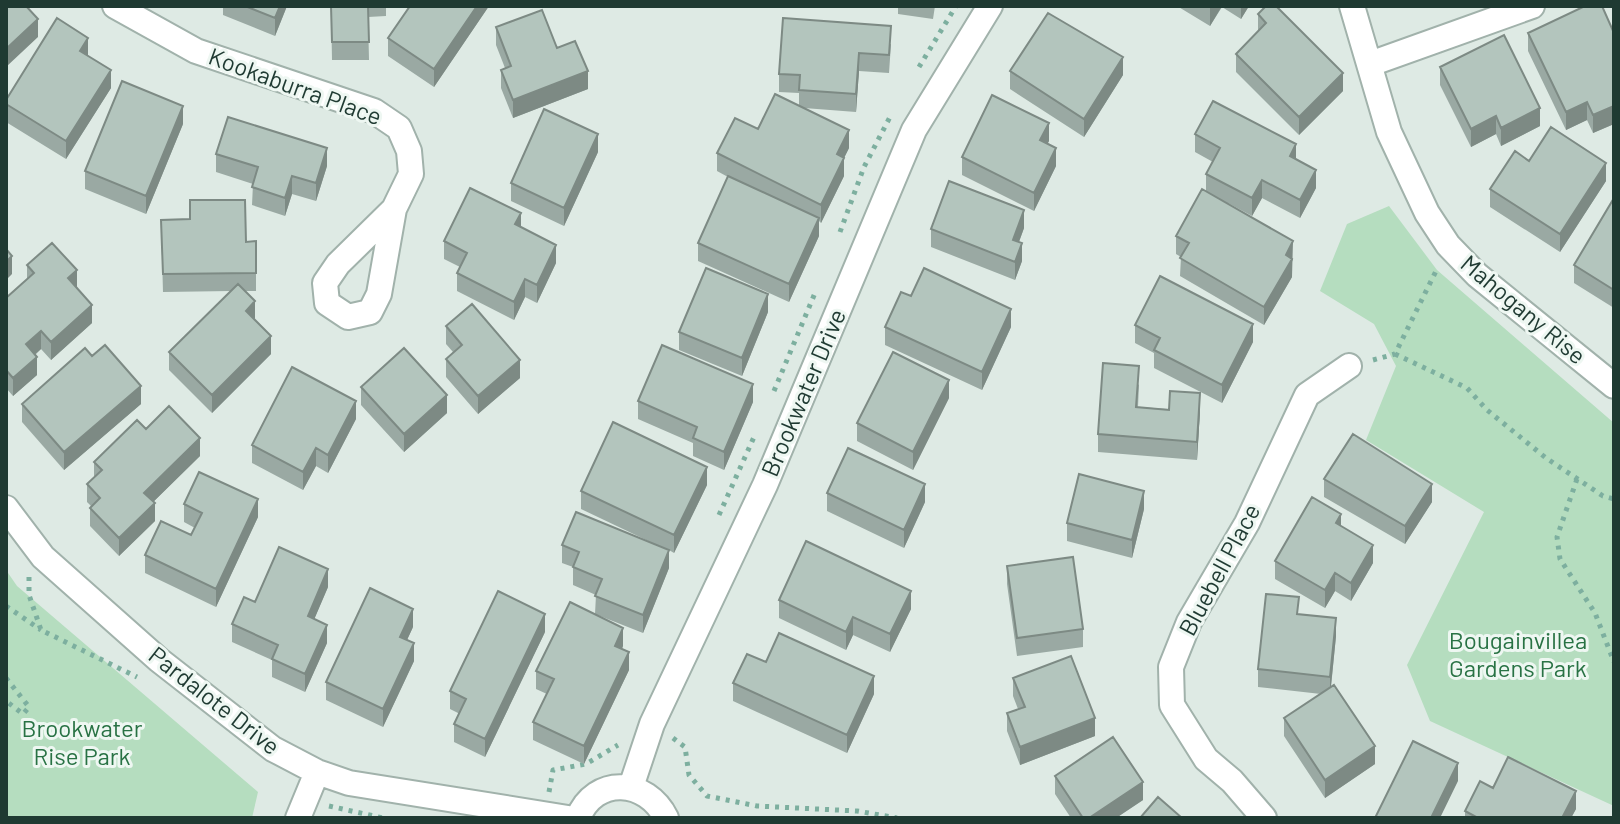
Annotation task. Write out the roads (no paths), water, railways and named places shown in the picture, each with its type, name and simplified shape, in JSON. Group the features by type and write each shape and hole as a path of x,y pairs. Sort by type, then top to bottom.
{"street":[{"name":"Kookaburra Place","path":"115,6 196,51 374,111 399,128 409,151 411,174 394,209"},
{"name":"Brookwater Drive","path":"631,787 652,724 765,485 914,130 990,6"},
{"name":"Mahogany Rise","path":"1352,6 1389,132 1427,213 1448,245 1477,275 1614,386"},
{"path":"1370,64 1532,6"},
{"name":"Bluebell Place","path":"1264,818 1232,781 1206,759 1172,705 1171,667 1189,622 1247,523 1307,395 1349,366"},
{"name":"Pardalote Drive","path":"6,508 43,557 159,660 273,749 317,772 349,783 556,816"},
{"path":"298,818 317,772"},
{"path":"578,818 598,792 611,787 631,787 652,797 666,818"}],"park label":[{"name":"Bougainvillea Gardens Park","path":"1518,655"},
{"name":"Brookwater Rise Park","path":"82,743"}]}
